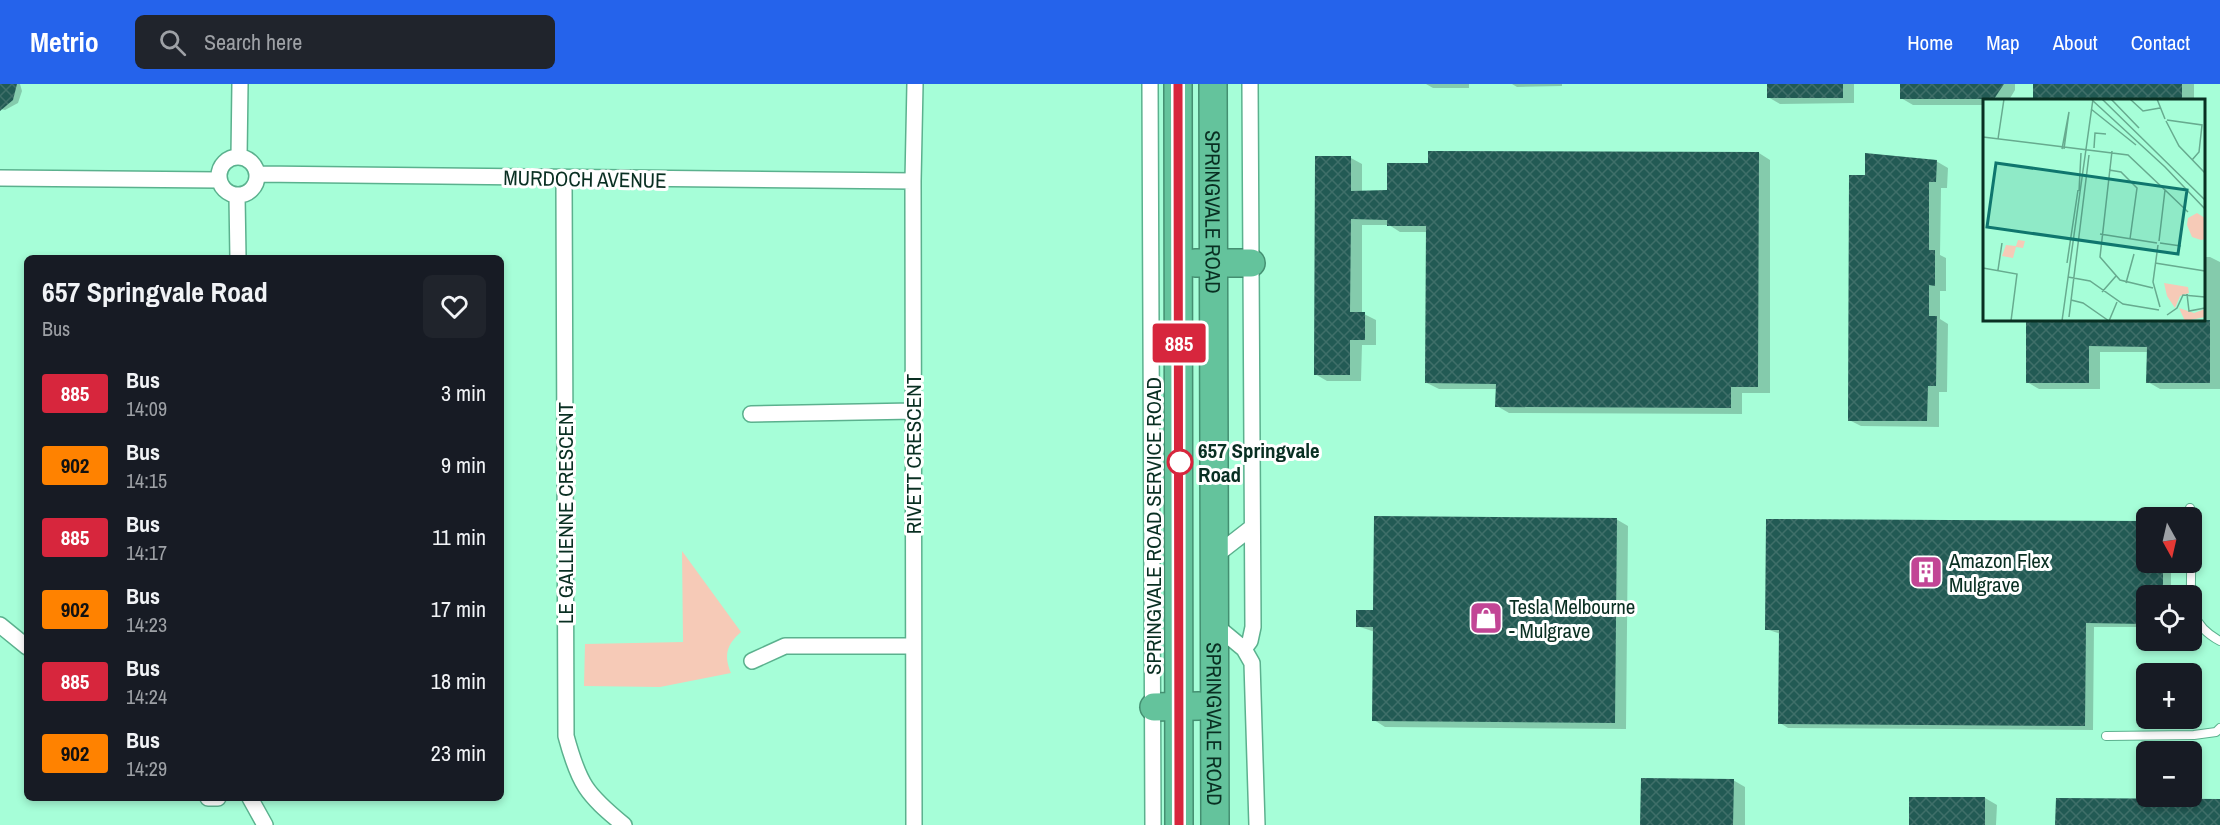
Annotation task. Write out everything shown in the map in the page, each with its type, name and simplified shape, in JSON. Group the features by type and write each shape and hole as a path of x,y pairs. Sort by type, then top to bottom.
{"highway":[{"name":"SPRINGVALE ROAD","path":"1178,84 1178,263 1167,707 1179,825"},
{"name":"SPRINGVALE ROAD","path":"1213,84 1215,825"},
{"path":"1178,263 1251,263"},
{"path":"1167,707 1215,705"}],"street":[{"path":"239,157 240,84"},
{"name":"RIVETT CRESCENT","path":"914,825 913,181 915,84"},
{"name":"SPRINGVALE ROAD SERVICE ROAD","path":"1150,84 1167,707 1153,825"},
{"path":"1250,84 1251,263"},
{"name":"SPRINGVALE ROAD","path":"1151,113 1178,113"},
{"path":"239,157 251,162 257,174 255,186 251,191 237,196 225,191 218,180 218,173 225,161 239,157"},
{"name":"MURDOCH AVENUE","path":"257,174 913,181"},
{"path":"0,178 218,180"},
{"name":"LE GALLIENNE CRESCENT","path":"564,179 566,736 575,768 592,799 624,825"},
{"path":"237,196 237,255"},
{"name":"SPRINGVALE ROAD","path":"1245,648 1250,641 1253,627 1251,263"},
{"path":"751,414 914,411"},
{"path":"1215,556 1251,528"},
{"path":"0,625 24,645"},
{"name":"SPRINGVALE ROAD","path":"1215,625 1245,648 1254,674 1257,825"},
{"path":"752,661 785,646 913,646"},
{"path":"252,801 265,825"}],"lane":[{"path":"2191,573 2193,616 2204,632 2220,641"},
{"path":"2106,736 2193,735 2216,732 2220,728"}],"shaded area":[{"path":"682,551 741,632 729,646 727,656 731,673 660,687 584,686 585,644 683,642"}],"building":[{"path":"0,84 17,84 13,100 0,111"},
{"path":"1767,84 1843,84 1843,98 1767,98"},
{"path":"1900,84 2004,84 1994,99 1900,99"},
{"path":"2033,84 2182,84 2182,99 2033,98"},
{"path":"1428,151 1759,152 1758,387 1731,387 1731,408 1495,407 1496,384 1425,383 1426,226 1387,226 1387,220 1351,219 1350,312 1365,312 1365,340 1350,340 1350,375 1314,375 1315,156 1351,156 1351,191 1387,190 1387,163 1428,163"},
{"path":"1865,153 1937,160 1936,182 1929,182 1929,250 1935,250 1935,286 1929,285 1929,316 1937,316 1936,386 1928,386 1927,421 1848,421 1849,175 1865,175"},
{"path":"2210,320 2210,383 2146,383 2147,347 2089,346 2089,383 2026,383 2026,321"},
{"name":"Tesla Melbourne - Mulgrave","path":"1374,516 1617,518 1615,723 1372,721 1373,627 1356,627 1356,610 1373,610"},
{"name":"Amazon Flex Mulgrave","path":"1766,519 2136,521 2136,573 2163,573 2163,585 2136,585 2136,624 2086,623 2085,726 1778,724 1779,630 1765,630"},
{"path":"1641,778 1734,779 1733,825 1640,825"},
{"path":"1909,797 1985,797 1985,825 1909,825"},
{"path":"2056,798 2136,798 2136,807 2202,807 2202,799 2220,799 2220,825 2055,825"}],"bus line":[{"name":"885","path":"1178,84 1179,825"}],"place":[{"name":"657 Springvale Road","path":"1180,462"},
{"name":"Amazon Flex Mulgrave","path":"1926,572"},
{"name":"Tesla Melbourne - Mulgrave","path":"1486,618"}]}
